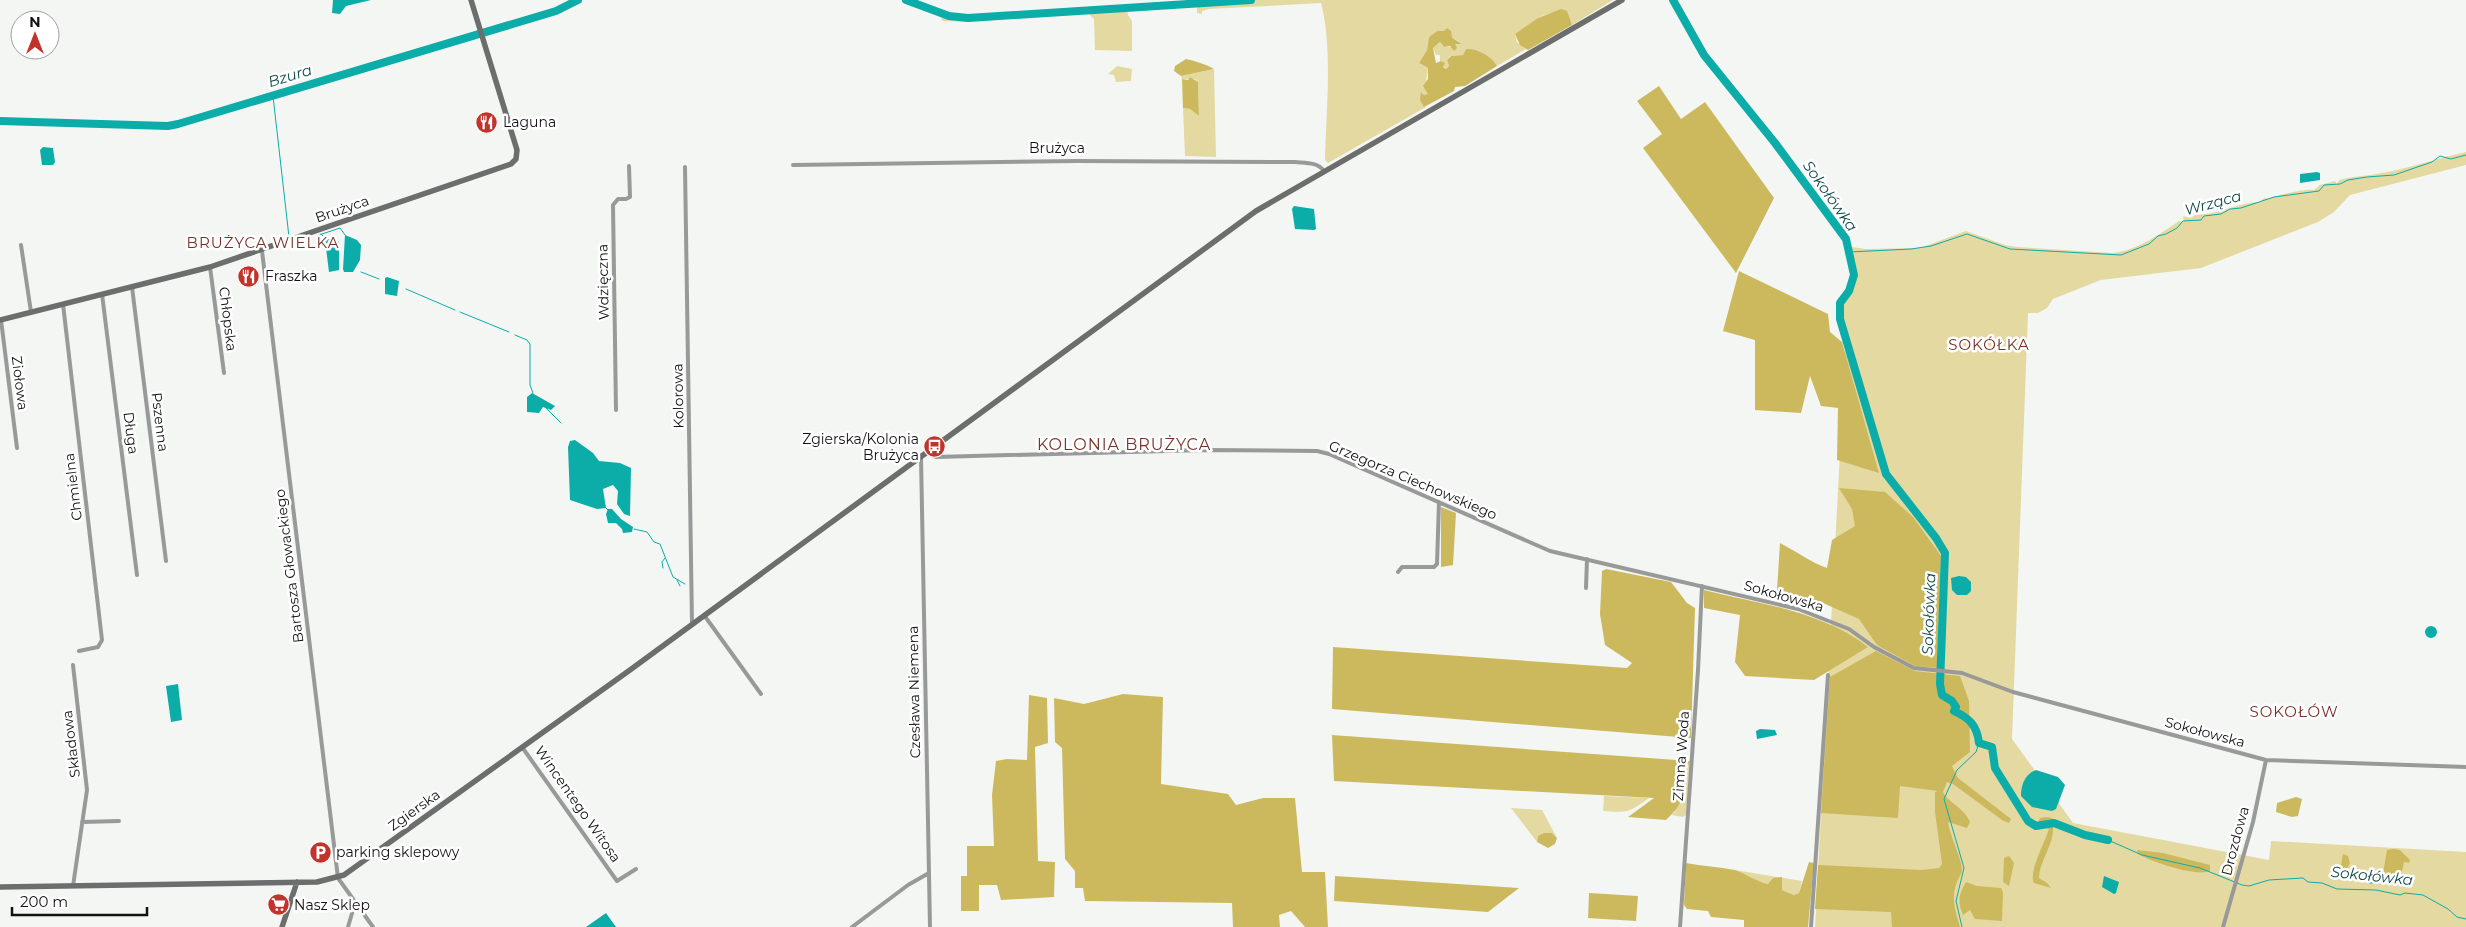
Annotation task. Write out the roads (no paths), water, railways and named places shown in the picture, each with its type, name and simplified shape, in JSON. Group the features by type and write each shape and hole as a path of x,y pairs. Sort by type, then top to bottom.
{"main road":[{"name":"Brużyca","path":"1,320 210,267 262,251 515,161 516,150 471,0"},
{"name":"Zgierska","path":"0,887 297,882 338,878 704,616 1256,212 1323,169 1622,0"},
{"path":"282,927 297,882"}],"street":[{"name":"Brużyca","path":"793,165 1076,161 1295,162 1323,169"},
{"name":"Wdzięczna","path":"616,410 613,205 618,199 630,197 629,166"},
{"name":"Kolorowa","path":"684,166 692,624"},
{"path":"21,245 31,312"},
{"name":"Bartosza Głowackiego","path":"262,251 338,878"},
{"name":"Chłopska","path":"210,267 224,373"},
{"name":"Pszenna","path":"132,287 166,561"},
{"name":"Długa","path":"102,294 137,575"},
{"name":"Chmielna","path":"63,304 102,640 98,647 79,651"},
{"name":"Ziołowa","path":"1,320 17,448"},
{"name":"Grzegorza Ciechowskiego","path":"927,453 936,457 1206,450 1317,451 1329,454 1540,547 1702,586"},
{"name":"Czesława Niemena","path":"921,457 930,927"},
{"path":"1398,572 1402,566 1434,567 1438,564 1439,502"},
{"path":"1586,559 1586,588"},
{"name":"Sokołowska","path":"1702,586 1798,609 1849,629 1874,646 1914,668 1967,674 2012,692 2266,760 2466,767"},
{"name":"Zimna Woda","path":"1680,927 1702,586"},
{"path":"704,616 761,694"},
{"name":"Składowa","path":"72,886 87,780 73,665"},
{"path":"1811,927 1828,675"},
{"name":"Wincentego Witosa","path":"522,747 617,882 636,869"},
{"name":"Drozdowa","path":"2223,927 2252,822 2266,760"},
{"path":"82,822 119,821"},
{"path":"852,927 908,885 929,873"},
{"path":"338,878 373,927"},
{"path":"348,927 355,903"}],"water":[{"path":"333,0 371,0 346,6 340,14 332,13"},
{"path":"43,147 53,148 55,162 53,165 42,165 40,150"},
{"path":"2320,173 2320,180 2300,183 2300,174"},
{"path":"1294,206 1314,209 1316,229 1295,229 1292,209"},
{"path":"345,235 357,240 361,245 360,260 353,272 344,272 343,269"},
{"path":"335,237 339,242 339,270 329,272 325,240"},
{"path":"385,278 399,281 397,296 385,294"},
{"path":"532,393 555,406 551,410 543,407 539,413 527,412 527,397"},
{"path":"575,440 593,453 599,461 620,463 631,468 630,516 624,514 617,504 618,491 613,485 603,489 606,508 597,509 570,500 568,447 570,441"},
{"path":"608,509 612,509 621,519 633,527 632,532 623,533 616,523 608,523 606,514"},
{"path":"1966,577 1971,582 1971,591 1967,595 1957,595 1952,590 1951,578"},
{"path":"2431,626 2437,632 2431,638 2425,632"},
{"path":"178,684 182,720 171,722 166,686"},
{"path":"1760,729 1775,730 1777,735 1757,739 1756,731"},
{"path":"2036,770 2058,777 2065,785 2056,809 2052,811 2032,807 2021,796 2024,780"},
{"path":"2371,872 2377,878 2371,884 2365,878"},
{"path":"2104,876 2119,882 2116,893 2114,894 2102,887"},
{"path":"606,913 616,927 586,927"}],"waterway":[{"name":"Bzura","path":"0,121 168,126 178,124 556,11 578,0"},
{"name":"Bzura","path":"906,0 949,16 968,18 1251,0"},
{"name":"Sokołówka","path":"1673,0 1704,55 1775,143 1846,239 1854,275 1849,291 1840,303 1840,319 1886,474 1936,538 1945,553 1940,684 1942,695 1952,701 1956,707 1954,711 1964,716 1971,723 1976,731 1979,743 1992,747 1995,768 2028,821 2036,826 2054,823 2085,835 2108,840"},
{"path":"273,96 289,237"},
{"name":"Wrząca","path":"1849,252 1911,249 1931,246 1967,234 2010,249 2121,255 2149,244 2158,236 2177,228 2183,221 2201,220 2204,216 2221,214 2230,209 2241,208 2274,197 2319,191 2324,185 2340,184 2348,180 2367,177 2394,175 2432,162 2440,156 2451,159 2466,155"},
{"path":"319,235 340,228 345,235"},
{"path":"321,234 326,239"},
{"path":"292,244 304,240"},
{"path":"361,272 379,279"},
{"path":"406,289 455,310"},
{"path":"460,312 509,332"},
{"path":"515,335 527,340 530,344 530,385 533,393"},
{"path":"545,407 561,423"},
{"path":"634,529 647,532 654,542 660,544 673,577 685,584"},
{"path":"663,568 662,562 665,558"},
{"path":"677,580 680,586"},
{"name":"Zimna Woda","path":"1962,927 1956,901 1964,868 1944,799 1957,770 1976,752 1979,743"},
{"name":"Sokołówka","path":"2108,840 2142,855 2200,868 2242,885 2249,886 2269,880 2303,878 2308,882 2322,883 2337,889 2376,890 2400,895 2405,893 2423,895 2448,909 2457,917 2466,919"}],"place":[{"name":"Laguna","path":"487,122"},
{"name":"Fraszka","path":"249,276"},
{"name":"Zgierska/Kolonia Brużyca","path":"935,447"},
{"name":"parking sklepowy","path":"320,852"},
{"name":"Nasz Sklep","path":"278,905"}],"district":[{"name":"BRUŻYCA WIELKA","path":"263,243"},
{"name":"SOKÓŁKA","path":"1989,345"},
{"name":"KOLONIA BRUŻYCA","path":"1124,444"},
{"name":"SOKOŁÓW","path":"2294,712"}]}
